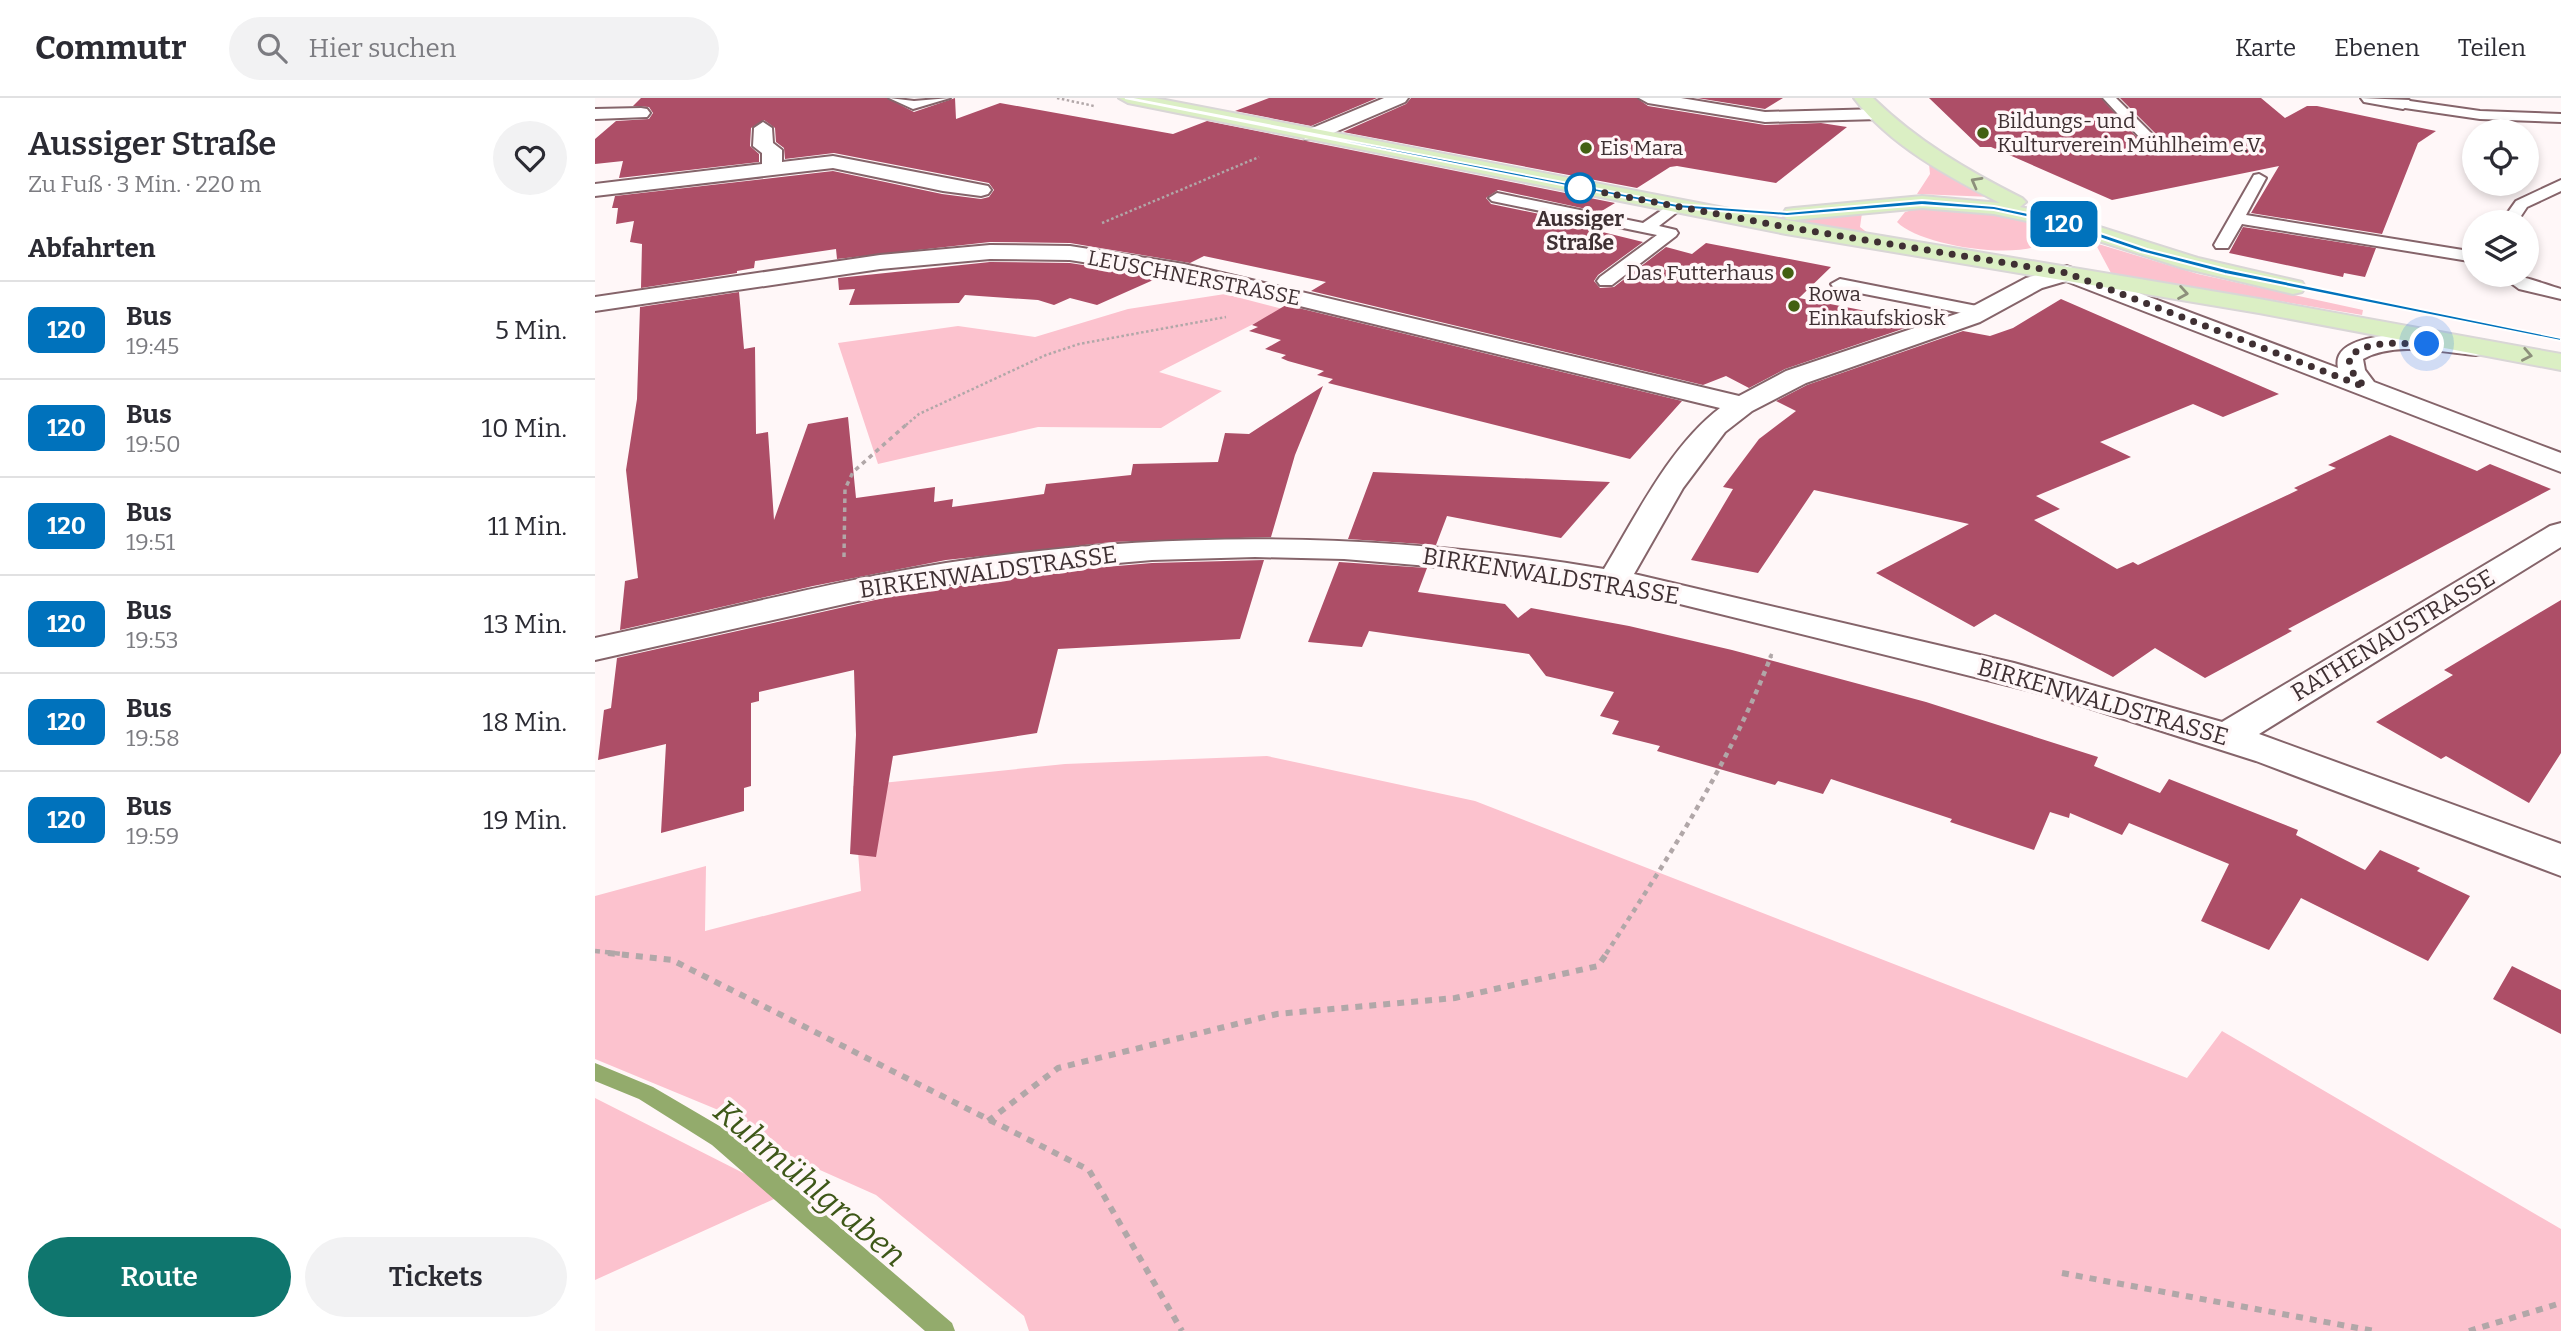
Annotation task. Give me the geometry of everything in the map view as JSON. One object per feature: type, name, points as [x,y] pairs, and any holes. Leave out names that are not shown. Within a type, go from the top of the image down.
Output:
[{"type":"main road","points":[[1128,98],[1677,206],[2561,362]]},
{"type":"main road","points":[[1863,98],[1900,134],[1990,190],[2073,230],[2078,245],[2077,254],[2067,273]]},
{"type":"main road","points":[[1900,134],[1913,174],[1879,217],[1883,230],[1914,248]]},
{"type":"main road","points":[[1677,206],[1787,214],[1891,204],[1972,205],[2060,222],[2191,263],[2310,290]]},
{"type":"main road","points":[[2453,319],[2561,338]]},
{"type":"street","points":[[1312,135],[1399,98]]},
{"type":"street","points":[[1647,98],[1765,117],[1881,114]]},
{"type":"street","points":[[2370,98],[2403,104]]},
{"type":"street","points":[[595,114],[641,113]]},
{"type":"street","points":[[762,128],[763,146],[772,150],[772,168]]},
{"type":"street","points":[[595,190],[772,168],[847,163],[943,185],[981,190]]},
{"type":"street","name":"LEUSCHNERSTRASSE","points":[[595,304],[880,262],[990,252],[1070,253],[1184,271],[1742,405]]},
{"type":"street","points":[[1614,580],[1677,476],[1716,426],[1742,405],[1796,377],[1982,312],[2033,283],[2067,273],[2561,463]]},
{"type":"street","points":[[2365,387],[2352,371],[2349,362],[2350,356],[2366,347],[2399,344],[2493,349]]},
{"type":"street","name":"RATHENAUSTRASSE","points":[[2225,737],[2561,533]]},
{"type":"street","name":"BIRKENWALDSTRASSE","points":[[595,649],[843,593],[1056,560],[1120,553],[1252,547],[1327,548],[1436,556],[1614,580],[2043,682],[2225,737],[2423,806],[2561,861]]},
{"type":"lane","points":[[894,98],[913,105],[944,98]]},
{"type":"lane","points":[[2109,98],[2148,138]]},
{"type":"lane","points":[[2403,104],[2480,115],[2561,118]]},
{"type":"lane","points":[[2222,245],[2259,178]]},
{"type":"lane","points":[[2517,210],[2521,204],[2561,185]]},
{"type":"lane","points":[[1497,198],[1670,233],[1606,281]]},
{"type":"lane","points":[[1646,228],[1677,206]]},
{"type":"lane","points":[[2236,218],[2462,255]]},
{"type":"lane","points":[[1840,284],[1982,312]]},
{"type":"lane","points":[[2532,287],[2561,295]]},
{"type":"path","points":[[1100,225],[1312,135]]},
{"type":"path","points":[[843,593],[845,489],[853,472],[866,458],[919,414],[1047,355],[1079,344],[1233,316]]},
{"type":"path","points":[[988,1121],[1058,1068],[1277,1014],[1455,998],[1598,966],[1701,804],[1759,690],[1784,619]]},
{"type":"path","points":[[595,951],[671,960],[1089,1170],[1182,1331]]},
{"type":"path","points":[[2062,1273],[2374,1331]]},
{"type":"path","points":[[2469,1331],[2561,1303]]},
{"type":"shaded area","points":[[1929,164],[1935,164],[1992,197],[1917,194],[1930,174]]},
{"type":"shaded area","points":[[1923,207],[2007,214],[2038,224],[2050,232],[2051,239],[2038,246],[2020,250],[1973,248],[1927,238],[1909,231],[1897,222],[1905,212]]},
{"type":"shaded area","points":[[1862,213],[1860,227],[1869,234],[1763,218]]},
{"type":"shaded area","points":[[2095,243],[2198,274],[2363,310],[2362,315],[2111,273]]},
{"type":"shaded area","points":[[1225,294],[1283,309],[1159,372],[1222,391],[1161,428],[1038,427],[878,464],[838,343],[958,326],[1035,337],[1128,309]]},
{"type":"shaded area","points":[[1267,756],[1475,801],[2187,1078],[2222,1031],[2561,1229],[2561,1331],[1029,1331],[1024,1316],[876,1195],[793,1158],[757,1126],[595,1059],[595,896],[706,866],[705,931],[861,891],[853,786],[1065,764]]},
{"type":"shaded area","points":[[595,1098],[785,1194],[595,1280]]},
{"type":"building","points":[[641,98],[887,98],[914,112],[955,98],[956,119],[1000,103],[1173,134],[1207,121],[1615,203],[1600,212],[1498,190],[1486,198],[1491,204],[1583,223],[1578,226],[1643,242],[1598,275],[1594,281],[1600,288],[1614,287],[1666,247],[1692,254],[1706,243],[1831,267],[1799,298],[1923,322],[1785,369],[1749,388],[1726,376],[1703,385],[1311,291],[1326,282],[1204,256],[1190,263],[1070,243],[990,242],[837,259],[836,249],[755,261],[754,268],[737,273],[641,288],[642,244],[630,242],[634,221],[616,224],[618,208],[612,208],[615,196],[833,171],[942,194],[981,199],[989,197],[994,190],[989,183],[834,153],[785,159],[784,148],[776,142],[775,128],[764,120],[751,128],[750,146],[759,154],[759,162],[619,178],[623,161],[595,164],[595,139],[616,121],[649,119],[653,113],[649,107],[633,106]]},
{"type":"building","points":[[1269,98],[1377,98],[1311,126],[1235,111]]},
{"type":"building","points":[[1411,98],[1637,98],[1648,106],[1765,125],[1821,123],[1847,127],[1776,183],[1677,166],[1670,167],[1637,188],[1343,132],[1406,104]]},
{"type":"building","points":[[1697,98],[1783,98],[1765,109]]},
{"type":"building","points":[[1929,98],[2101,98],[2143,144],[2155,143],[2155,133],[2120,98],[2261,98],[2285,118],[2307,106],[2317,106],[2436,131],[2418,143],[2382,234],[2251,213],[2279,166],[2112,200],[1991,147],[1980,147]]},
{"type":"building","points":[[2243,227],[2376,248],[2365,277],[2344,273],[2343,277],[2229,253]]},
{"type":"building","points":[[990,262],[1070,263],[1160,277],[1097,305],[1070,298],[1054,305],[1038,300],[965,295],[959,303],[849,305],[855,289],[839,290],[838,278]]},
{"type":"building","points":[[739,292],[744,349],[755,347],[756,434],[768,432],[774,520],[808,424],[848,417],[856,498],[935,487],[934,502],[953,499],[952,507],[1044,494],[1046,484],[1131,475],[1133,464],[1218,462],[1225,433],[1249,434],[1323,386],[1295,455],[1271,537],[1112,542],[946,560],[813,586],[620,630],[625,581],[638,578],[626,470],[637,399],[640,307]]},
{"type":"building","points":[[2061,299],[2279,394],[2223,417],[2193,404],[2100,442],[2131,457],[2036,496],[2060,509],[2034,520],[2117,569],[2133,562],[2138,565],[2298,490],[2294,488],[2336,468],[2328,465],[2390,435],[2477,471],[2490,464],[2551,489],[2288,629],[2292,631],[2205,678],[2155,648],[2113,677],[1995,614],[1974,627],[1876,573],[1969,524],[1814,490],[1758,573],[1691,560],[1733,489],[1723,487],[1759,439],[1796,411],[1776,401],[1807,385],[1963,331],[1990,336],[2013,328]]},
{"type":"building","points":[[1286,305],[1682,401],[1630,459],[1328,383],[1333,379],[1317,375],[1324,371],[1288,361],[1281,358],[1286,355],[1265,349],[1281,340],[1249,331],[1258,327],[1252,325]]},
{"type":"building","points":[[1373,472],[1610,482],[1561,538],[1447,516],[1436,545],[1348,539]]},
{"type":"building","points":[[1264,560],[1240,639],[1058,649],[1037,733],[893,756],[876,857],[850,854],[856,735],[854,670],[759,692],[759,701],[751,703],[751,786],[744,788],[744,811],[661,833],[666,744],[598,760],[604,710],[611,708],[617,658],[893,596],[1048,572],[1152,563]]},
{"type":"building","points":[[1339,562],[1427,568],[1418,592],[1505,604],[1518,618],[1531,608],[1629,626],[1732,650],[1926,702],[2098,757],[2094,766],[2160,793],[2169,779],[2298,830],[2296,835],[2365,870],[2380,850],[2420,868],[2417,871],[2470,896],[2428,961],[2301,898],[2269,950],[2201,921],[2229,864],[2129,823],[2122,835],[2070,813],[2069,818],[2050,812],[2034,850],[1950,822],[1952,819],[1831,779],[1823,794],[1778,781],[1775,785],[1657,751],[1660,746],[1612,734],[1619,721],[1600,716],[1614,692],[1546,676],[1529,654],[1369,631],[1362,647],[1308,642]]},
{"type":"building","points":[[2561,600],[2561,753],[2529,803],[2446,756],[2441,759],[2376,722],[2453,675],[2444,670]]},
{"type":"building","points":[[2512,966],[2561,990],[2561,1034],[2493,999]]},
{"type":"waterway","name":"Kuhmühlgraben","points":[[595,1072],[646,1093],[720,1138],[943,1331]]},
{"type":"bus line","name":"120","points":[[1128,98],[1677,206],[1787,214],[1922,202],[1994,208],[2060,222],[2106,239],[2225,272],[2561,338]]},
{"type":"place","name":"Bildungs- und Kulturverein Mühlheim e.V.","points":[[1983,133]]},
{"type":"place","name":"Eis Mara","points":[[1586,148]]},
{"type":"place","name":"Aussiger Straße","points":[[1580,188]]},
{"type":"place","name":"Das Futterhaus","points":[[1788,273]]},
{"type":"place","name":"Rowa Einkaufskiosk","points":[[1794,306]]},
{"type":"route","points":[[1580,188],[1786,227],[2067,273],[2365,387],[2352,371],[2349,362],[2355,351],[2379,345],[2427,344]]}]
